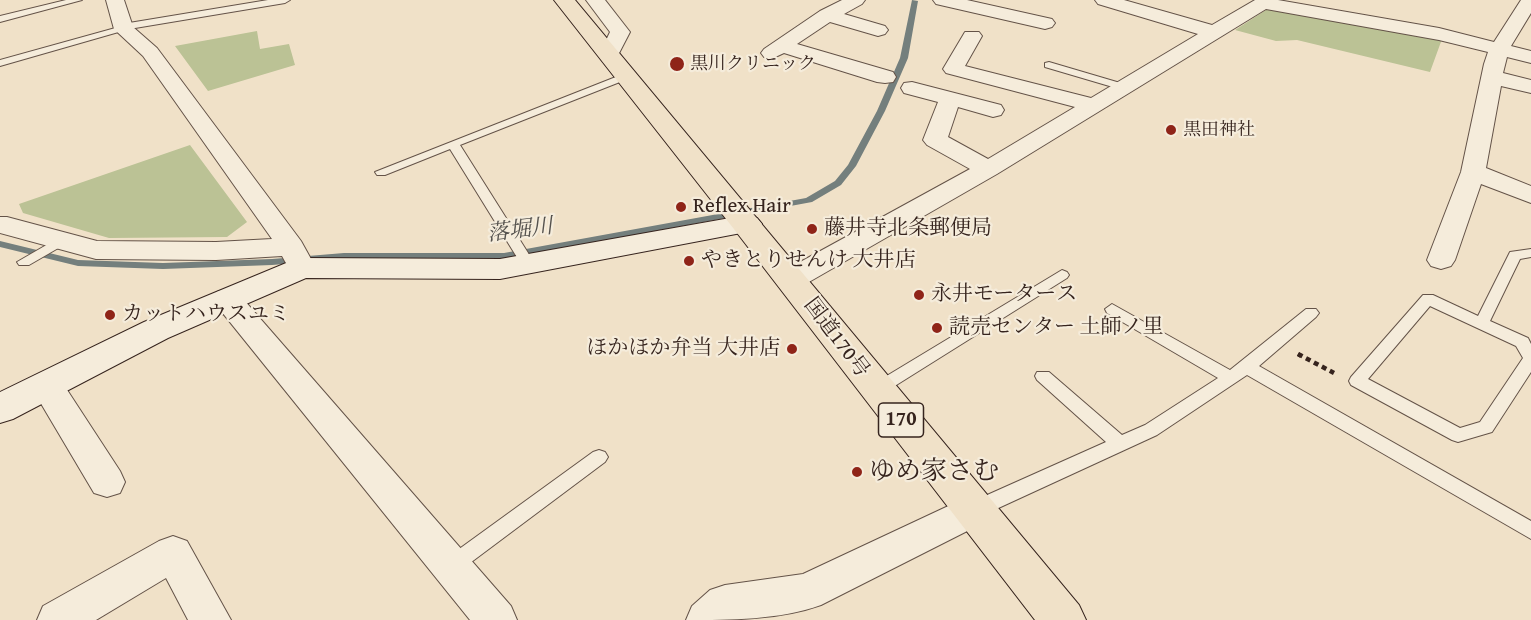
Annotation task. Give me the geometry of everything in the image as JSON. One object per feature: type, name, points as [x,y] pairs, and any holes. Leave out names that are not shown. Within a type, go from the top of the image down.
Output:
[{"type":"highway","name":"国道170号","points":[[564,0],[792,279],[876,390],[1063,620]]},
{"type":"street","points":[[115,0],[124,28],[150,52],[296,258]]},
{"type":"street","points":[[595,0],[620,32],[609,55]]},
{"type":"street","points":[[942,0],[1045,23]]},
{"type":"street","points":[[1104,0],[1214,32]]},
{"type":"street","points":[[1441,260],[1473,172],[1500,48],[1530,0]]},
{"type":"street","points":[[792,279],[988,169],[1266,2],[1439,34],[1531,57]]},
{"type":"street","points":[[878,30],[842,4],[777,50],[885,77]]},
{"type":"street","points":[[972,36],[953,69],[1076,99],[1091,106]]},
{"type":"street","points":[[1492,77],[1531,87]]},
{"type":"street","points":[[912,88],[993,110]]},
{"type":"street","points":[[950,99],[935,140],[988,169]]},
{"type":"street","points":[[1473,172],[1531,195]]},
{"type":"street","points":[[0,225],[7,225],[56,245],[96,250],[216,251],[296,258],[500,269],[526,260],[741,217]]},
{"type":"street","points":[[0,409],[156,330],[227,299],[296,258]]},
{"type":"street","points":[[227,299],[496,620]]},
{"type":"street","points":[[46,385],[107,482]]},
{"type":"street","points":[[707,620],[725,604],[807,592],[974,510]]},
{"type":"street","points":[[58,620],[173,553],[210,620]]},
{"type":"lane","points":[[0,19],[77,0]]},
{"type":"lane","points":[[0,63],[124,28],[285,0]]},
{"type":"lane","points":[[1049,65],[1123,87]]},
{"type":"lane","points":[[381,172],[626,76]]},
{"type":"lane","points":[[453,144],[526,260]]},
{"type":"lane","points":[[24,262],[56,245]]},
{"type":"lane","points":[[1482,323],[1515,255],[1531,253]]},
{"type":"lane","points":[[876,390],[1062,275]]},
{"type":"lane","points":[[1428,299],[1482,323],[1522,342],[1531,358],[1486,427],[1458,435],[1357,381],[1428,299]]},
{"type":"lane","points":[[1112,309],[1231,378]]},
{"type":"lane","points":[[974,510],[1151,430],[1247,367],[1311,313]]},
{"type":"lane","points":[[1247,367],[1531,531]]},
{"type":"lane","points":[[1043,376],[1120,444]]},
{"type":"lane","points":[[451,566],[599,457]]},
{"type":"path","points":[[1276,342],[1339,376],[1357,381]]},
{"type":"green space","points":[[1269,8],[1442,39],[1430,72],[1297,40],[1276,41],[1235,30]]},
{"type":"green space","points":[[257,31],[260,49],[289,44],[295,65],[208,91],[175,46]]},
{"type":"green space","points":[[190,145],[247,222],[227,237],[109,238],[23,213],[19,204]]},
{"type":"waterway","name":"落堀川","points":[[0,244],[78,263],[163,266],[272,262],[344,256],[504,256],[809,200],[838,183],[852,166],[881,111],[904,58],[915,1]]},
{"type":"place","name":"黒川クリニック","points":[[677,64]]},
{"type":"place","name":"黒田神社","points":[[1171,130]]},
{"type":"place","name":"Reflex Hair","points":[[681,207]]},
{"type":"place","name":"藤井寺北条郵便局","points":[[812,229]]},
{"type":"place","name":"やきとりせんけ 大井店","points":[[689,261]]},
{"type":"place","name":"永井モータース","points":[[919,295]]},
{"type":"place","name":"カットハウスユミ","points":[[110,315]]},
{"type":"place","name":"読売センター 土師ノ里","points":[[937,328]]},
{"type":"place","name":"ほかほか弁当 大井店","points":[[792,349]]},
{"type":"place","name":"ゆめ家さむ","points":[[857,472]]}]
